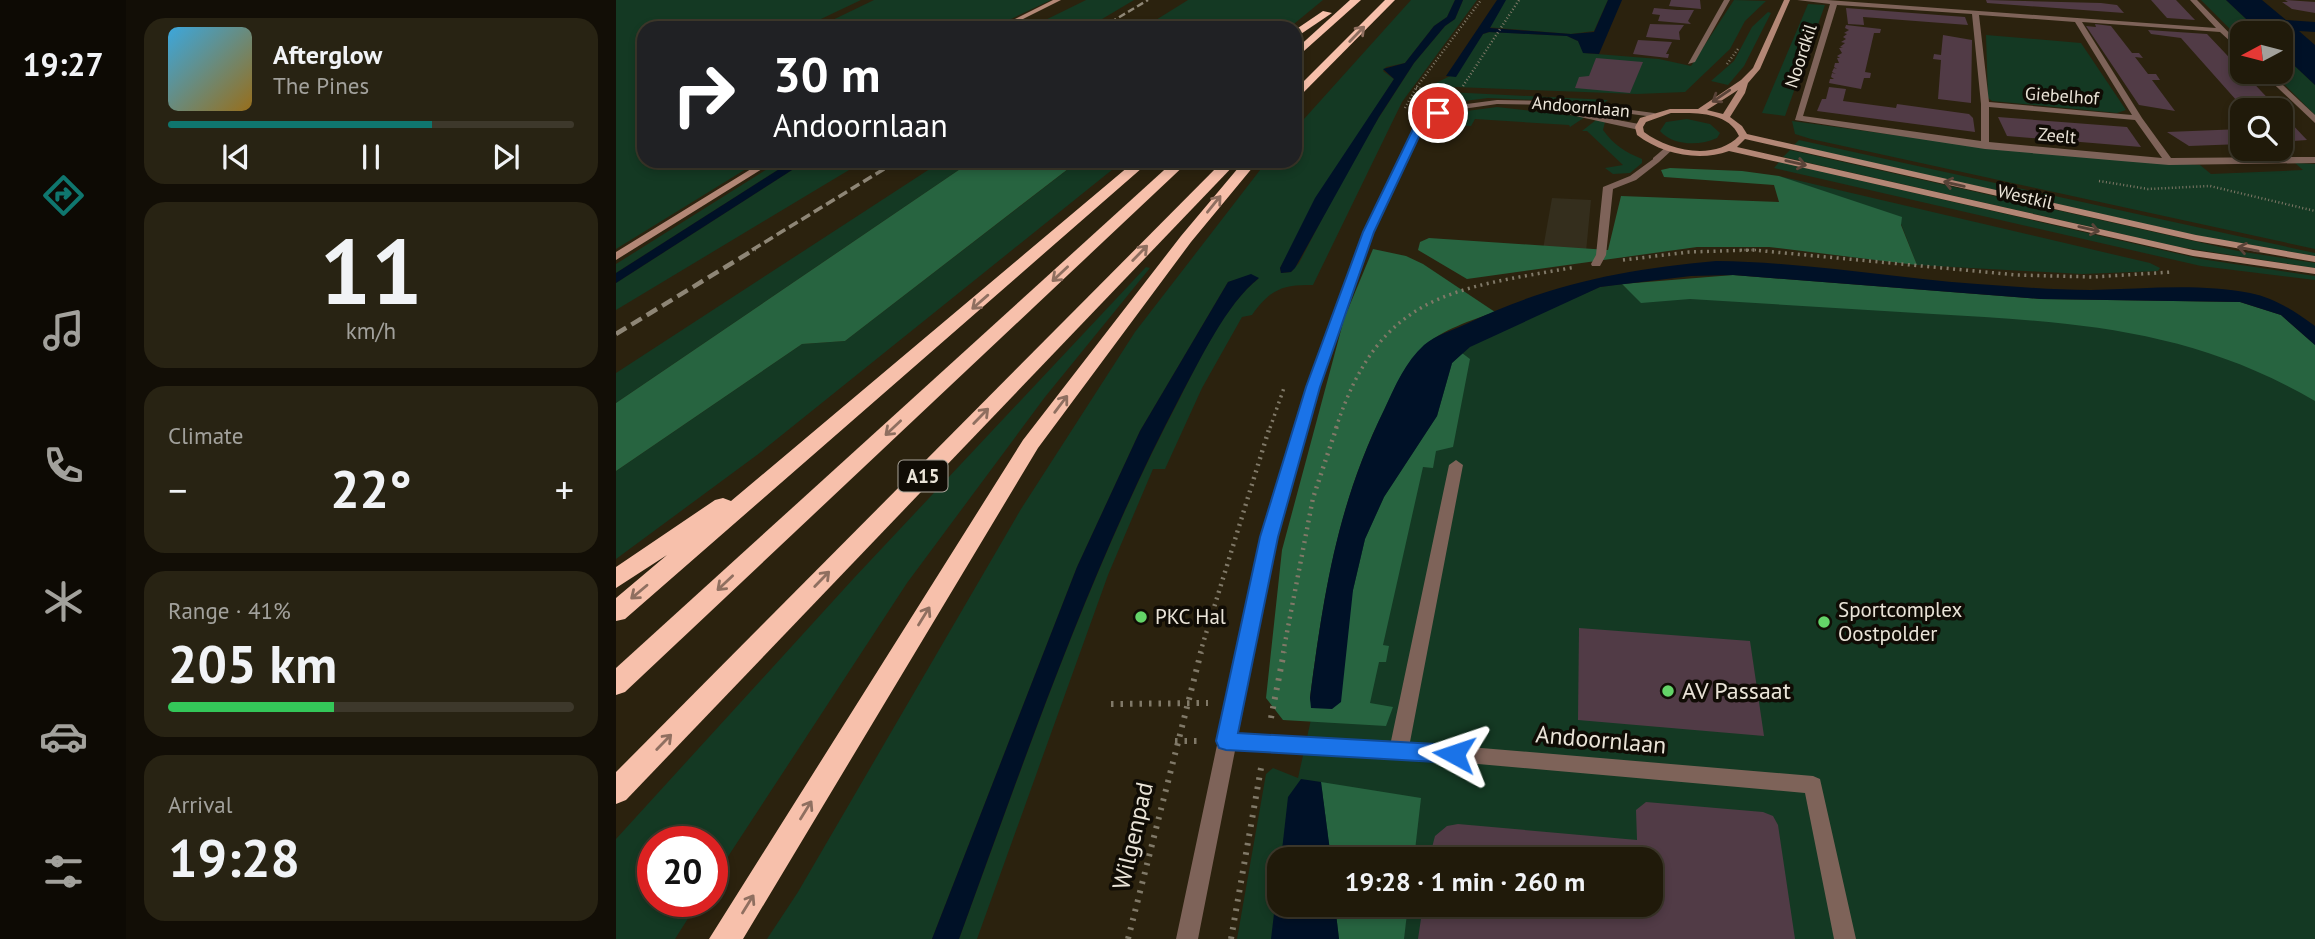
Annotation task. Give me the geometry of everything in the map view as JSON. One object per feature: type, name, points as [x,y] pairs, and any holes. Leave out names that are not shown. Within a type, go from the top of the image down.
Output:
[{"type":"highway","points":[[1302,30],[1346,0]]},
{"type":"highway","points":[[1302,50],[1356,0]]},
{"type":"highway","points":[[1302,90],[1390,0]]},
{"type":"highway","points":[[1302,104],[1313,92],[1324,68]]},
{"type":"highway","points":[[616,612],[1135,168]]},
{"type":"highway","name":"A15","points":[[616,684],[1174,168]]},
{"type":"highway","name":"A15","points":[[616,791],[1223,168]]},
{"type":"highway","points":[[725,939],[1030,445],[1186,239],[1245,168]]},
{"type":"highway","points":[[616,579],[822,437]]},
{"type":"street","points":[[1014,21],[1058,0]]},
{"type":"street","points":[[1691,62],[1727,0]]},
{"type":"street","name":"Noordkil","points":[[1699,112],[1744,82],[1756,69],[1787,0]]},
{"type":"street","points":[[1800,0],[2221,30]]},
{"type":"street","points":[[2193,0],[2230,39]]},
{"type":"street","name":"Noordkil","points":[[1798,118],[1834,3]]},
{"type":"street","points":[[1975,13],[1985,104],[1985,146]]},
{"type":"street","name":"Giebelhof","points":[[2077,19],[2138,118],[2169,162]]},
{"type":"street","name":"Noordkil","points":[[1725,118],[1741,93],[1744,82]]},
{"type":"street","points":[[2277,84],[2315,120]]},
{"type":"street","name":"Andoornlaan","points":[[1187,939],[1269,537],[1313,387],[1368,232],[1419,125],[1447,108],[1508,102],[1606,106],[1654,115]]},
{"type":"street","name":"Andoornlaan","points":[[1508,102],[1639,127]]},
{"type":"street","name":"Giebelhof","points":[[1985,104],[2138,118]]},
{"type":"street","points":[[1596,264],[1601,255],[1608,187],[1633,178],[1669,149],[1646,139],[1639,127],[1643,120],[1654,115],[1699,112],[1725,118],[1739,127],[1743,136],[1729,148]]},
{"type":"street","name":"Zeelt","points":[[1798,118],[1985,146],[2169,162],[2255,158],[2315,160]]},
{"type":"street","name":"Westkil","points":[[1743,136],[2196,238],[2315,259]]},
{"type":"street","name":"Westkil","points":[[1669,149],[1707,152],[1729,148],[2193,253],[2315,271]]},
{"type":"street","points":[[616,257],[759,168]]},
{"type":"street","points":[[1399,749],[1456,465]]},
{"type":"street","name":"Andoornlaan","points":[[1226,741],[1399,749],[1813,785],[1845,939]]},
{"type":"path","points":[[1461,90],[1519,0]]},
{"type":"path","points":[[1721,69],[1740,45]]},
{"type":"path","points":[[1231,939],[1313,498],[1342,410],[1364,360],[1418,307],[1472,285],[1596,264],[1689,252],[1754,250],[2017,275],[2093,277],[2175,272]]},
{"type":"path","points":[[1111,705],[1273,704]]},
{"type":"path","name":"Wilgenpad","points":[[1128,939],[1175,741]]},
{"type":"shaded area","points":[[1552,198],[1591,200],[1586,252],[1543,249]]},
{"type":"green space","points":[[616,0],[861,0],[817,21],[637,21],[637,168],[748,168],[616,249]]},
{"type":"green space","points":[[874,0],[1051,0],[1007,21],[830,21]]},
{"type":"green space","points":[[1086,0],[1134,0],[1099,21],[1043,21]]},
{"type":"green space","points":[[1188,0],[1323,0],[1298,21],[1154,21]]},
{"type":"green space","points":[[1411,0],[1455,0],[1447,17],[1434,26],[1405,63],[1386,67],[1383,71],[1394,79],[1338,166],[1280,268],[1281,273],[1291,272],[1299,263],[1358,150],[1414,63],[1445,26],[1455,19],[1463,0],[1477,0],[1402,102],[1313,285],[1278,290],[1252,315],[1242,317],[1202,388],[1165,469],[1153,469],[1108,575],[977,939],[959,939],[1034,733],[1088,597],[1147,463],[1204,351],[1235,303],[1258,279],[1251,275],[1228,282],[1140,431],[1077,567],[932,939],[767,939],[798,892],[1021,509],[1135,332],[1262,168],[1302,168],[1302,121]]},
{"type":"green space","points":[[1505,0],[1608,0],[1594,31],[1571,34],[1486,27]]},
{"type":"green space","points":[[1734,0],[1766,1],[1745,21],[1730,49],[1685,92],[1637,94],[1430,86],[1452,75],[1483,34],[1490,32],[1567,36],[1578,41],[1584,53],[1659,59],[1691,66]]},
{"type":"green space","points":[[2201,0],[2226,0],[2248,21],[2230,21],[2230,29]]},
{"type":"green space","points":[[1808,4],[1825,5],[1785,116],[1762,113]]},
{"type":"green space","points":[[1768,12],[1771,13],[1744,66],[1728,85],[1711,81],[1734,61],[1752,27]]},
{"type":"green space","points":[[1986,35],[2081,43],[2126,110],[2117,113],[1992,101],[1988,98]]},
{"type":"green space","points":[[2293,64],[2315,85],[2315,115],[2284,84],[2293,84]]},
{"type":"green space","points":[[1428,91],[1608,100],[1604,103],[1488,98],[1448,103],[1421,96]]},
{"type":"green space","points":[[1497,107],[1585,117],[1570,127],[1475,119],[1471,126],[1436,124],[1459,112]]},
{"type":"green space","points":[[1687,119],[1710,124],[1720,133],[1710,141],[1687,143],[1672,140],[1660,131],[1666,122]]},
{"type":"green space","points":[[1596,120],[1605,122],[1603,130],[1620,148],[1642,159],[1642,163],[1630,173],[1613,174],[1605,168],[1623,165],[1587,131],[1582,131]]},
{"type":"green space","points":[[1792,121],[1997,149],[2200,165],[2211,174],[2303,170],[2295,163],[2315,164],[2315,249],[1811,139],[1795,134]]},
{"type":"green space","points":[[1799,140],[2315,253],[2315,256],[2199,236],[1794,145]]},
{"type":"green space","points":[[1790,150],[2238,251],[2315,263],[2315,268],[2179,247],[1783,157]]},
{"type":"green space","points":[[1779,162],[2201,259],[2315,276],[2315,280],[2201,266],[1774,168]]},
{"type":"green space","points":[[769,168],[781,168],[616,273],[616,264]]},
{"type":"green space","points":[[795,168],[852,168],[616,310],[616,283]]},
{"type":"green space","points":[[931,168],[962,168],[616,403],[616,373]]},
{"type":"green space","points":[[962,168],[1068,169],[845,341],[802,344],[616,471],[616,403]]},
{"type":"green space","points":[[1047,168],[1114,168],[757,455],[616,559],[616,471],[802,344],[845,341],[1067,170]]},
{"type":"green space","points":[[1670,168],[1742,171],[1779,176],[1902,217],[1901,225],[1917,265],[1769,247],[1697,247],[1467,279],[1418,250],[1420,242],[1429,238],[1608,250],[1621,196],[1779,202],[1774,185],[1664,177],[1661,170]]},
{"type":"green space","points":[[1779,176],[2150,263],[2160,268],[2158,271],[2082,274],[1917,265],[1901,224]]},
{"type":"green space","points":[[1373,249],[1406,256],[1423,264],[1495,312],[1439,335],[1423,347],[1405,368],[1368,446],[1335,550],[1310,697],[1312,708],[1353,590],[1365,539],[1384,497],[1437,416],[1452,363],[1462,353],[1470,359],[1453,447],[1436,451],[1433,468],[1423,467],[1383,645],[1389,646],[1386,662],[1379,662],[1370,703],[1393,707],[1386,726],[1283,720],[1266,698],[1282,550],[1344,319]]},
{"type":"green space","points":[[1146,267],[1150,268],[1045,397],[907,583],[728,857],[728,826],[637,826],[637,917],[689,917],[675,939],[616,939],[616,839],[854,578]]},
{"type":"green space","points":[[1733,275],[2041,299],[2240,302],[2281,315],[2315,345],[2315,401],[2222,358],[2130,333],[1984,317],[1690,299],[1641,303],[1622,284]]},
{"type":"green space","name":"Sportcomplex Oostpolder","points":[[1622,284],[1627,289],[1642,285],[2315,342],[2315,939],[1237,939],[1266,774],[1273,768],[1298,778],[1392,354],[1537,314],[1600,287]]},
{"type":"green space","points":[[1321,782],[1421,798],[1415,847],[1329,847]]},
{"type":"green space","points":[[1336,917],[1407,917],[1404,939],[1339,939]]},
{"type":"water","points":[[1455,0],[1463,0],[1455,19],[1445,26],[1414,63],[1379,117],[1295,268],[1291,272],[1281,273],[1280,268],[1315,198],[1394,79],[1383,69],[1405,63],[1434,26],[1447,17]]},
{"type":"water","points":[[1497,0],[1506,0],[1490,28],[1571,34],[1594,32],[1608,0],[1622,0],[1599,54],[1583,53],[1578,41],[1567,36],[1489,32],[1483,34],[1456,77],[1446,76]]},
{"type":"water","points":[[2226,0],[2262,0],[2286,20],[2315,22],[2315,32],[2299,31],[2315,45],[2315,85],[2293,64],[2293,21],[2248,21]]},
{"type":"water","points":[[781,168],[795,168],[616,283],[616,273]]},
{"type":"water","points":[[1716,261],[1789,265],[1970,284],[2049,289],[2191,287],[2230,290],[2268,298],[2300,315],[2315,326],[2315,345],[2281,315],[2240,302],[2041,299],[1733,275],[1691,276],[1600,287],[1470,347],[1452,363],[1437,416],[1384,497],[1365,539],[1353,590],[1341,702],[1332,709],[1311,708],[1310,698],[1327,585],[1344,514],[1369,444],[1397,383],[1418,351],[1429,341],[1445,333],[1527,298],[1588,280]]},
{"type":"water","points":[[1251,274],[1259,278],[1236,302],[1205,350],[1116,529],[1060,664],[959,939],[932,939],[1077,567],[1140,431],[1228,282]]},
{"type":"water","points":[[1301,779],[1321,782],[1329,847],[1282,847],[1288,797]]},
{"type":"water","points":[[1274,917],[1336,917],[1339,939],[1271,939]]},
{"type":"building","points":[[1671,0],[1700,0],[1701,9],[1669,6]]},
{"type":"building","points":[[1986,0],[2101,3],[2117,5],[2124,13],[1987,3]]},
{"type":"building","points":[[2151,0],[2176,0],[2195,20],[2167,18]]},
{"type":"building","points":[[2285,0],[2315,2],[2315,13],[2292,9],[2282,2],[2288,2]]},
{"type":"building","points":[[1654,8],[1694,10],[1688,21],[1691,24],[1658,21],[1660,15],[1652,14]]},
{"type":"building","points":[[1846,8],[1965,17],[1968,25],[1863,17],[1864,25],[1848,24]]},
{"type":"building","points":[[1650,24],[1684,25],[1679,32],[1680,40],[1646,37]]},
{"type":"building","points":[[2095,24],[2111,26],[2132,53],[2139,53],[2143,58],[2135,57],[2148,74],[2156,74],[2160,80],[2152,80],[2175,111],[2139,105],[2086,26],[2096,27]]},
{"type":"building","points":[[1846,25],[1881,29],[1880,33],[1874,33],[1865,72],[1871,73],[1870,78],[1864,78],[1861,89],[1829,83],[1830,79],[1834,79],[1831,77],[1832,73],[1836,74],[1832,72],[1834,68],[1837,69],[1834,67],[1835,63],[1839,63],[1837,58],[1840,58],[1837,56],[1842,53],[1839,48],[1843,48],[1840,47],[1845,43],[1841,42],[1846,39],[1843,37],[1847,34],[1844,33],[1849,30],[1845,28]]},
{"type":"building","points":[[2148,30],[2207,34],[2230,58],[2230,84],[2254,84],[2268,98],[2234,98],[2181,38],[2151,34]]},
{"type":"building","points":[[1943,35],[1972,40],[1971,103],[1938,99],[1941,60],[1933,59],[1934,54],[1941,55]]},
{"type":"building","points":[[1638,40],[1672,42],[1666,54],[1669,54],[1668,58],[1633,54]]},
{"type":"building","points":[[1596,58],[1643,62],[1630,93],[1575,88],[1579,77],[1589,76]]},
{"type":"building","points":[[1829,87],[1846,89],[1843,101],[1896,108],[1897,104],[1969,114],[1973,118],[1975,132],[1817,111],[1822,99],[1826,99]]},
{"type":"building","points":[[1998,117],[2127,127],[2141,147],[2007,136]]},
{"type":"building","points":[[2293,125],[2307,140],[2293,141]]},
{"type":"building","points":[[2230,129],[2230,144],[2189,146],[2167,132]]},
{"type":"building","points":[[1579,628],[1750,641],[1764,736],[1578,720]]},
{"type":"building","points":[[1646,802],[1763,812],[1773,816],[1778,825],[1795,939],[1418,939],[1421,917],[1663,917],[1663,847],[1432,847],[1435,836],[1447,826],[1458,824],[1637,840],[1636,810]]},
{"type":"railway","points":[[1113,21],[1148,0]]},
{"type":"railway","points":[[752,250],[886,168]]},
{"type":"railway","points":[[616,334],[755,249]]},
{"type":"place","name":"PKC Hal","points":[[1141,617]]},
{"type":"place","name":"Sportcomplex Oostpolder","points":[[1824,622]]},
{"type":"place","name":"AV Passaat","points":[[1668,691]]},
{"type":"route","points":[[1438,113],[1419,125],[1368,232],[1349,294],[1313,387],[1269,537],[1226,741],[1454,754]]}]
